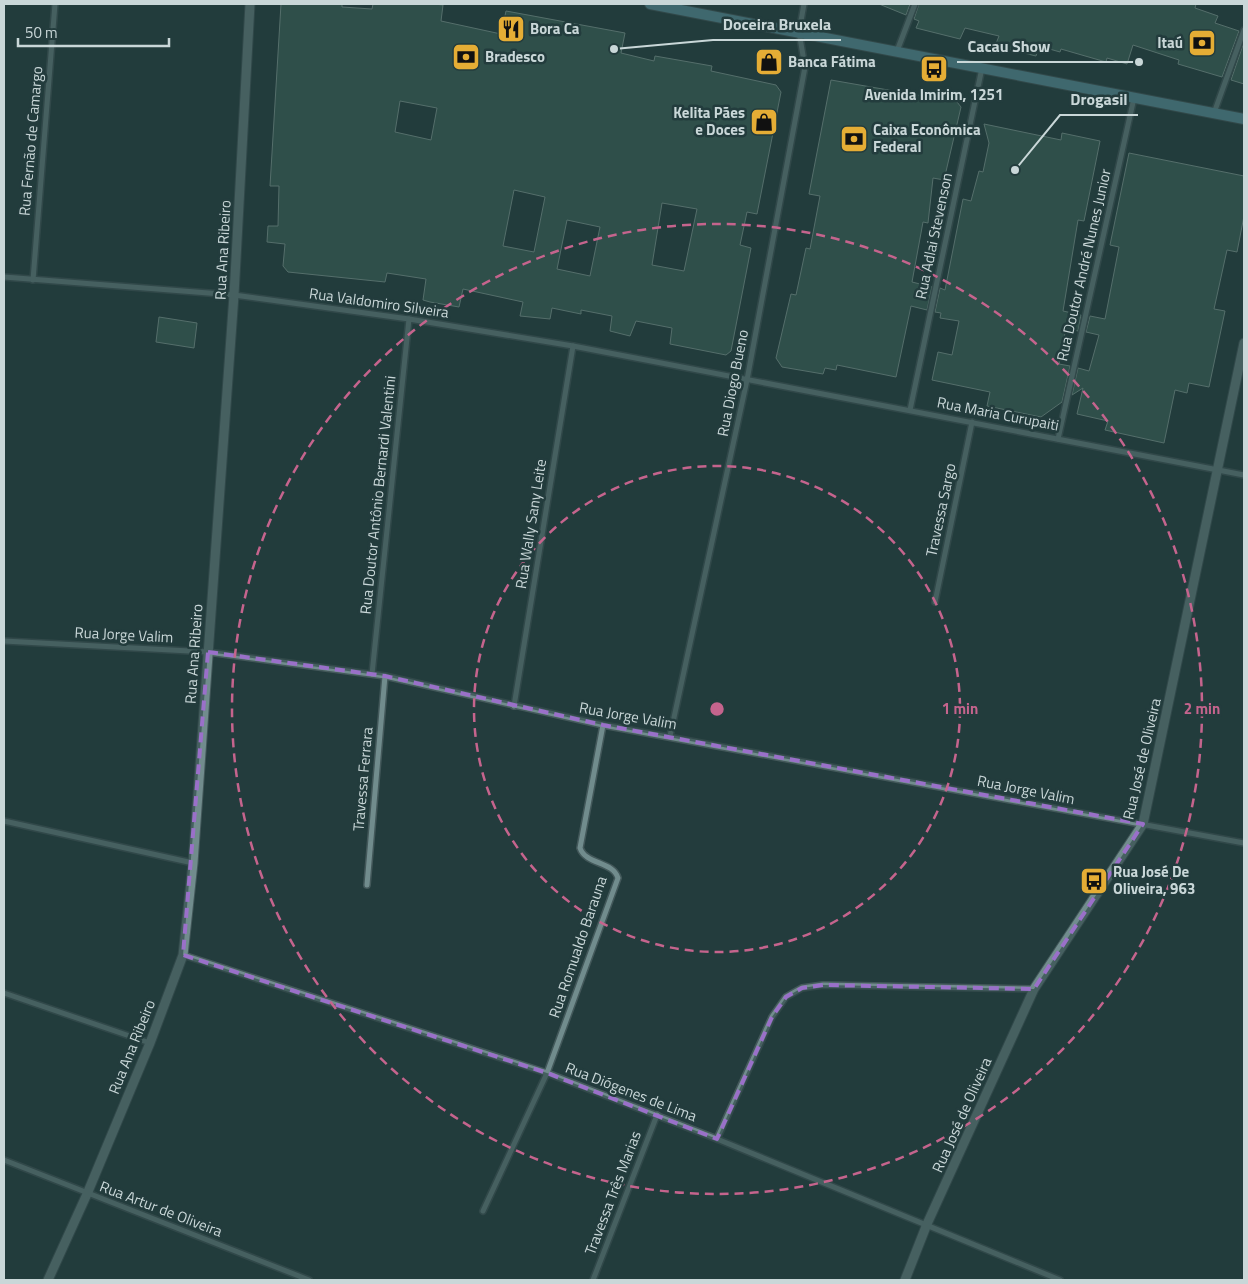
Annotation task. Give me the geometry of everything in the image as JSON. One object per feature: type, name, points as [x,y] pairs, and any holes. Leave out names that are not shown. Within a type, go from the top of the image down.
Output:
[{"type":"main road","points":[[650,4],[1244,119]]},
{"type":"street","name":"Rua Fernão de Camargo","points":[[33,280],[55,4]]},
{"type":"street","name":"Rua Ana Ribeiro","points":[[48,1280],[87,1194],[150,1043],[183,955],[193,863],[234,295],[250,4]]},
{"type":"street","name":"Rua Diogo Bueno","points":[[670,736],[747,380],[805,67],[799,32],[804,4]]},
{"type":"street","points":[[897,51],[915,4]]},
{"type":"street","points":[[1214,112],[1244,30]]},
{"type":"street","name":"Rua Adlai Stevenson","points":[[910,410],[982,68]]},
{"type":"street","name":"Rua Doutor André Nunes Junior","points":[[1058,439],[1134,97]]},
{"type":"street","name":"Rua Valdomiro Silveira","points":[[4,277],[234,295],[409,319],[573,346],[747,380]]},
{"type":"street","name":"Rua Doutor Antônio Bernardi Valentini","points":[[372,674],[409,319]]},
{"type":"street","name":"Rua José de Oliveira","points":[[905,1280],[927,1224],[1034,989],[1143,824],[1219,470],[1244,343]]},
{"type":"street","name":"Rua Wally Sany Leite","points":[[514,706],[573,346]]},
{"type":"street","name":"Rua Maria Curupaiti","points":[[747,380],[1244,475]]},
{"type":"street","name":"Travessa Sargo","points":[[935,602],[972,422]]},
{"type":"street","name":"Rua Jorge Valim","points":[[4,641],[208,652],[385,676],[603,726],[670,736],[1244,843]]},
{"type":"street","name":"Travessa Ferrara","points":[[367,885],[385,676]]},
{"type":"street","name":"Rua Romualdo Barauna","points":[[547,1073],[618,878],[613,870],[586,857],[580,848],[603,726]]},
{"type":"street","points":[[4,821],[193,863]]},
{"type":"street","name":"Rua Diógenes de Lima","points":[[183,955],[547,1073],[717,1139],[1060,1280]]},
{"type":"street","points":[[717,1139],[772,1017],[786,997],[802,988],[823,985],[1034,989]]},
{"type":"street","points":[[4,993],[150,1043]]},
{"type":"street","points":[[483,1210],[547,1073]]},
{"type":"street","name":"Travessa Três Marias","points":[[592,1280],[657,1115]]},
{"type":"street","name":"Rua Artur de Oliveira","points":[[4,1160],[309,1280]]},
{"type":"highlighted area","points":[[208,652],[385,676],[603,725],[1143,824],[1034,989],[823,985],[802,988],[786,997],[772,1017],[717,1139],[547,1073],[183,955]]},
{"type":"building","points":[[281,4],[342,4],[342,7],[372,9],[373,4],[443,5],[441,21],[501,34],[506,11],[625,33],[621,53],[654,61],[655,56],[712,66],[711,71],[776,85],[781,92],[757,214],[747,212],[740,245],[751,248],[731,351],[726,355],[670,344],[672,328],[636,321],[630,336],[610,331],[612,316],[581,310],[581,314],[552,308],[550,319],[520,316],[523,302],[463,289],[459,307],[430,302],[423,300],[426,279],[387,273],[385,282],[288,272],[283,266],[285,244],[267,242],[268,226],[278,226],[279,186],[270,186]],"holes":[[[400,101],[437,108],[431,140],[395,132]],[[514,190],[545,197],[534,252],[503,246]],[[662,203],[697,209],[684,271],[652,265]],[[567,220],[600,227],[590,276],[557,269]]]},
{"type":"building","points":[[879,4],[910,4],[906,15]]},
{"type":"building","points":[[919,4],[1196,4],[1195,8],[1218,16],[1215,23],[1239,31],[1222,77],[1178,64],[1179,60],[1133,45],[1127,64],[1107,58],[1106,62],[1061,49],[1060,52],[1039,46],[1036,56],[995,46],[999,36],[965,28],[960,39],[916,28],[919,21],[914,19]]},
{"type":"building","points":[[1244,42],[1244,84],[1231,80]]},
{"type":"building","points":[[831,80],[957,102],[961,107],[944,180],[933,178],[928,223],[923,222],[912,282],[932,287],[927,310],[911,306],[896,377],[837,365],[836,370],[825,368],[823,374],[782,367],[776,358],[791,294],[796,295],[806,248],[810,249],[820,196],[809,194]]},
{"type":"building","points":[[984,124],[1061,140],[1062,133],[1100,141],[1084,221],[1078,220],[1063,311],[1081,315],[1078,331],[1066,328],[1059,364],[1070,366],[1062,402],[1041,417],[987,406],[990,392],[932,380],[938,352],[952,355],[959,321],[940,318],[941,313],[935,312],[940,288],[945,290],[963,199],[971,201],[979,171],[983,172],[989,143]]},
{"type":"building","points":[[1129,153],[1244,176],[1244,216],[1237,252],[1227,250],[1214,309],[1225,311],[1209,387],[1189,383],[1187,393],[1175,390],[1164,443],[1105,430],[1108,421],[1077,414],[1083,388],[1072,395],[1078,368],[1089,371],[1099,335],[1086,332],[1090,316],[1105,319],[1119,247],[1110,245]]},
{"type":"building","points":[[159,317],[197,323],[194,348],[156,342]]},
{"type":"place","name":"Bora Ca","points":[[511,29]]},
{"type":"place","name":"Itaú","points":[[1202,43]]},
{"type":"place","name":"Doceira Bruxela","points":[[614,49]]},
{"type":"place","name":"Bradesco","points":[[466,57]]},
{"type":"place","name":"Banca Fátima","points":[[769,62]]},
{"type":"place","name":"Cacau Show","points":[[1139,62]]},
{"type":"place","name":"Avenida Imirim, 1251","points":[[934,69]]},
{"type":"place","name":"Kelita Pães e Doces","points":[[764,122]]},
{"type":"place","name":"Caixa Econômica Federal","points":[[854,139]]},
{"type":"place","name":"Drogasil","points":[[1015,170]]},
{"type":"place","name":"Rua José De Oliveira, 963","points":[[1094,881]]}]
